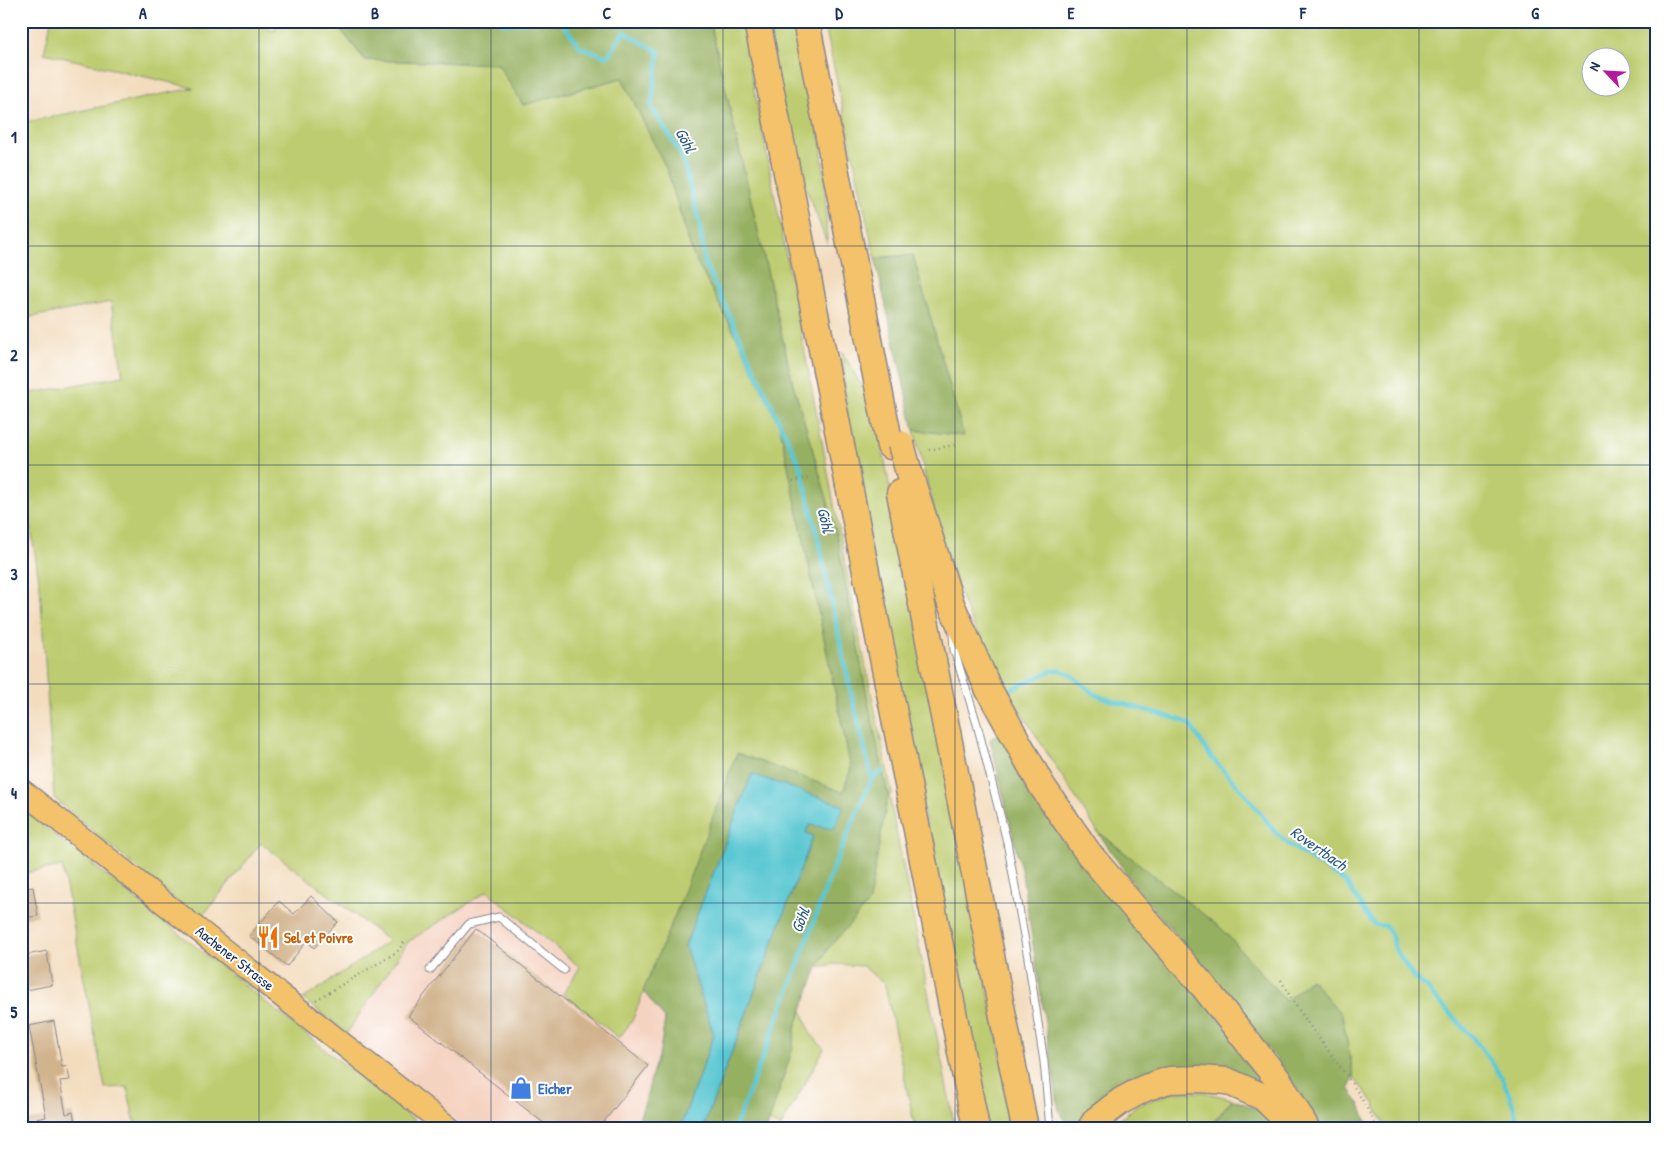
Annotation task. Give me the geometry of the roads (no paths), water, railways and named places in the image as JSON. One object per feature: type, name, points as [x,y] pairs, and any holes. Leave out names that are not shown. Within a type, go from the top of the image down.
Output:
[{"type":"highway","points":[[757,21],[976,1128]]},
{"type":"highway","points":[[806,21],[885,419],[895,445],[903,475],[944,715],[1025,1128]]},
{"type":"highway","points":[[903,475],[951,604],[988,718],[1042,786],[1089,854],[1204,987],[1279,1081],[1306,1128]]},
{"type":"highway","points":[[1091,1128],[1096,1120],[1145,1088],[1169,1080],[1200,1079],[1227,1081],[1263,1097],[1295,1128]]},
{"type":"main road","name":"Aachener Strasse","points":[[21,790],[449,1128]]},
{"type":"lane","points":[[988,718],[1044,1062],[1050,1128]]},
{"type":"lane","points":[[430,970],[469,924],[499,917],[564,970]]},
{"type":"water","points":[[752,774],[844,806],[834,829],[809,825],[806,833],[813,836],[703,1128],[680,1128],[714,1035],[685,946]]},
{"type":"waterway","name":"Göhl","points":[[501,21],[505,24],[531,21]]},
{"type":"waterway","name":"Göhl","points":[[561,21],[580,47],[607,57],[624,32],[659,52],[651,106],[682,156],[699,221],[705,264],[801,468],[872,778],[833,868],[793,979],[735,1128]]},
{"type":"waterway","name":"Rovertbach","points":[[1009,690],[1051,671],[1060,670],[1070,674],[1093,693],[1103,698],[1184,721],[1191,726],[1211,757],[1246,795],[1276,833],[1291,846],[1346,882],[1371,921],[1376,925],[1386,926],[1392,936],[1395,949],[1415,979],[1429,989],[1433,996],[1469,1033],[1490,1059],[1507,1089],[1518,1128]]},
{"type":"waterway","name":"Rovertbach","points":[[872,778],[883,771]]},
{"type":"place","name":"Sel et Poivre","points":[[268,937]]},
{"type":"place","name":"Eicher","points":[[521,1088]]}]
